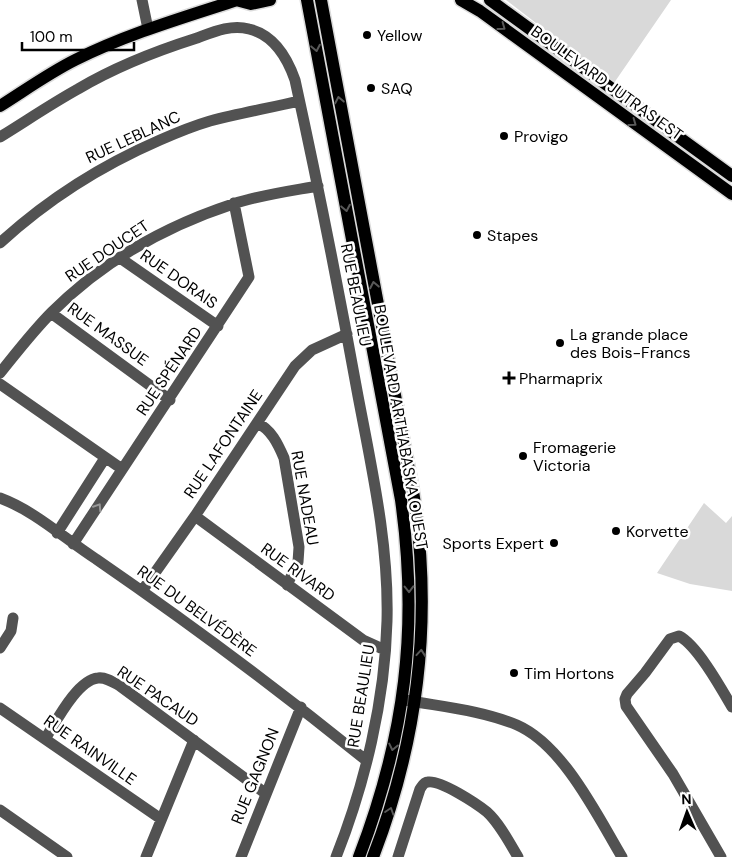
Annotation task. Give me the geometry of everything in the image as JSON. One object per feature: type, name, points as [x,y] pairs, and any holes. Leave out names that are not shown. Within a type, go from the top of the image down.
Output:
[{"type":"main road","points":[[0,106],[73,61],[148,29],[236,0],[251,4],[270,0]]},
{"type":"main road","name":"BOULEVARD ARTHABASKA OUEST","points":[[307,0],[403,516],[408,566],[410,734],[397,791],[374,857]]},
{"type":"main road","name":"BOULEVARD ARTHABASKA OUEST","points":[[321,0],[416,513],[421,554],[422,639],[409,701],[384,784],[359,857]]},
{"type":"main road","name":"BOULEVARD JUTRAS EST","points":[[462,0],[480,11],[732,194]]},
{"type":"main road","name":"BOULEVARD JUTRAS EST","points":[[490,0],[732,176]]},
{"type":"street","points":[[142,0],[148,29]]},
{"type":"street","name":"RUE BEAULIEU","points":[[0,137],[78,88],[109,72],[187,41],[229,28],[240,27],[250,29],[270,40],[280,50],[289,64],[300,101],[347,334],[374,479],[384,553],[387,621],[377,709],[367,761],[357,798],[336,857]]},
{"type":"street","name":"RUE LEBLANC","points":[[0,242],[27,218],[57,196],[121,157],[208,122],[248,111],[300,101]]},
{"type":"street","name":"RUE DOUCET","points":[[0,373],[52,313],[71,295],[120,258],[150,239],[182,224],[234,204],[318,186]]},
{"type":"street","name":"RUE SPÉNARD","points":[[73,544],[170,400],[249,277],[234,204]]},
{"type":"street","name":"RUE DORAIS","points":[[120,258],[218,326]]},
{"type":"street","name":"RUE MASSUE","points":[[52,313],[170,400]]},
{"type":"street","name":"RUE LAFONTAINE","points":[[142,591],[302,357],[323,344],[347,334]]},
{"type":"street","points":[[0,384],[122,469]]},
{"type":"street","name":"RUE NADEAU","points":[[257,423],[270,433],[278,444],[284,458],[299,547],[298,562],[287,585]]},
{"type":"street","points":[[57,533],[106,458]]},
{"type":"street","name":"RUE DU BELVÉDÈRE","points":[[0,498],[32,515],[142,591],[301,707],[367,761]]},
{"type":"street","name":"RUE RIVARD","points":[[195,516],[363,640],[385,650]]},
{"type":"street","points":[[0,648],[11,631],[13,618]]},
{"type":"street","points":[[721,857],[669,768],[626,706],[625,700],[627,694],[670,639],[679,636],[686,640],[713,676],[732,707]]},
{"type":"street","name":"RUE PACAUD","points":[[45,739],[79,688],[88,681],[98,678],[106,679],[120,686],[265,793]]},
{"type":"street","points":[[409,701],[492,716],[517,725],[534,736],[549,749],[572,776],[622,857]]},
{"type":"street","name":"RUE GAGNON","points":[[241,857],[301,707]]},
{"type":"street","name":"RUE RAINVILLE","points":[[0,708],[161,819]]},
{"type":"street","points":[[146,857],[194,740]]},
{"type":"street","points":[[398,857],[420,789],[423,784],[428,782],[443,785],[486,812],[500,828],[518,857]]},
{"type":"street","points":[[0,810],[67,857]]},
{"type":"shaded area","points":[[506,0],[671,0],[614,83]]},
{"type":"shaded area","points":[[704,503],[726,523],[732,516],[732,591],[690,584],[657,573]]},
{"type":"place","name":"Yellow","points":[[367,35]]},
{"type":"place","name":"SAQ","points":[[371,88]]},
{"type":"place","name":"Provigo","points":[[504,136]]},
{"type":"place","name":"Stapes","points":[[477,235]]},
{"type":"place","name":"La grande place des Bois-Francs","points":[[560,343]]},
{"type":"place","name":"Pharmaprix","points":[[509,378]]},
{"type":"place","name":"Fromagerie Victoria","points":[[523,456]]},
{"type":"place","name":"Korvette","points":[[616,531]]},
{"type":"place","name":"Sports Expert","points":[[554,543]]},
{"type":"place","name":"Tim Hortons","points":[[514,673]]}]
